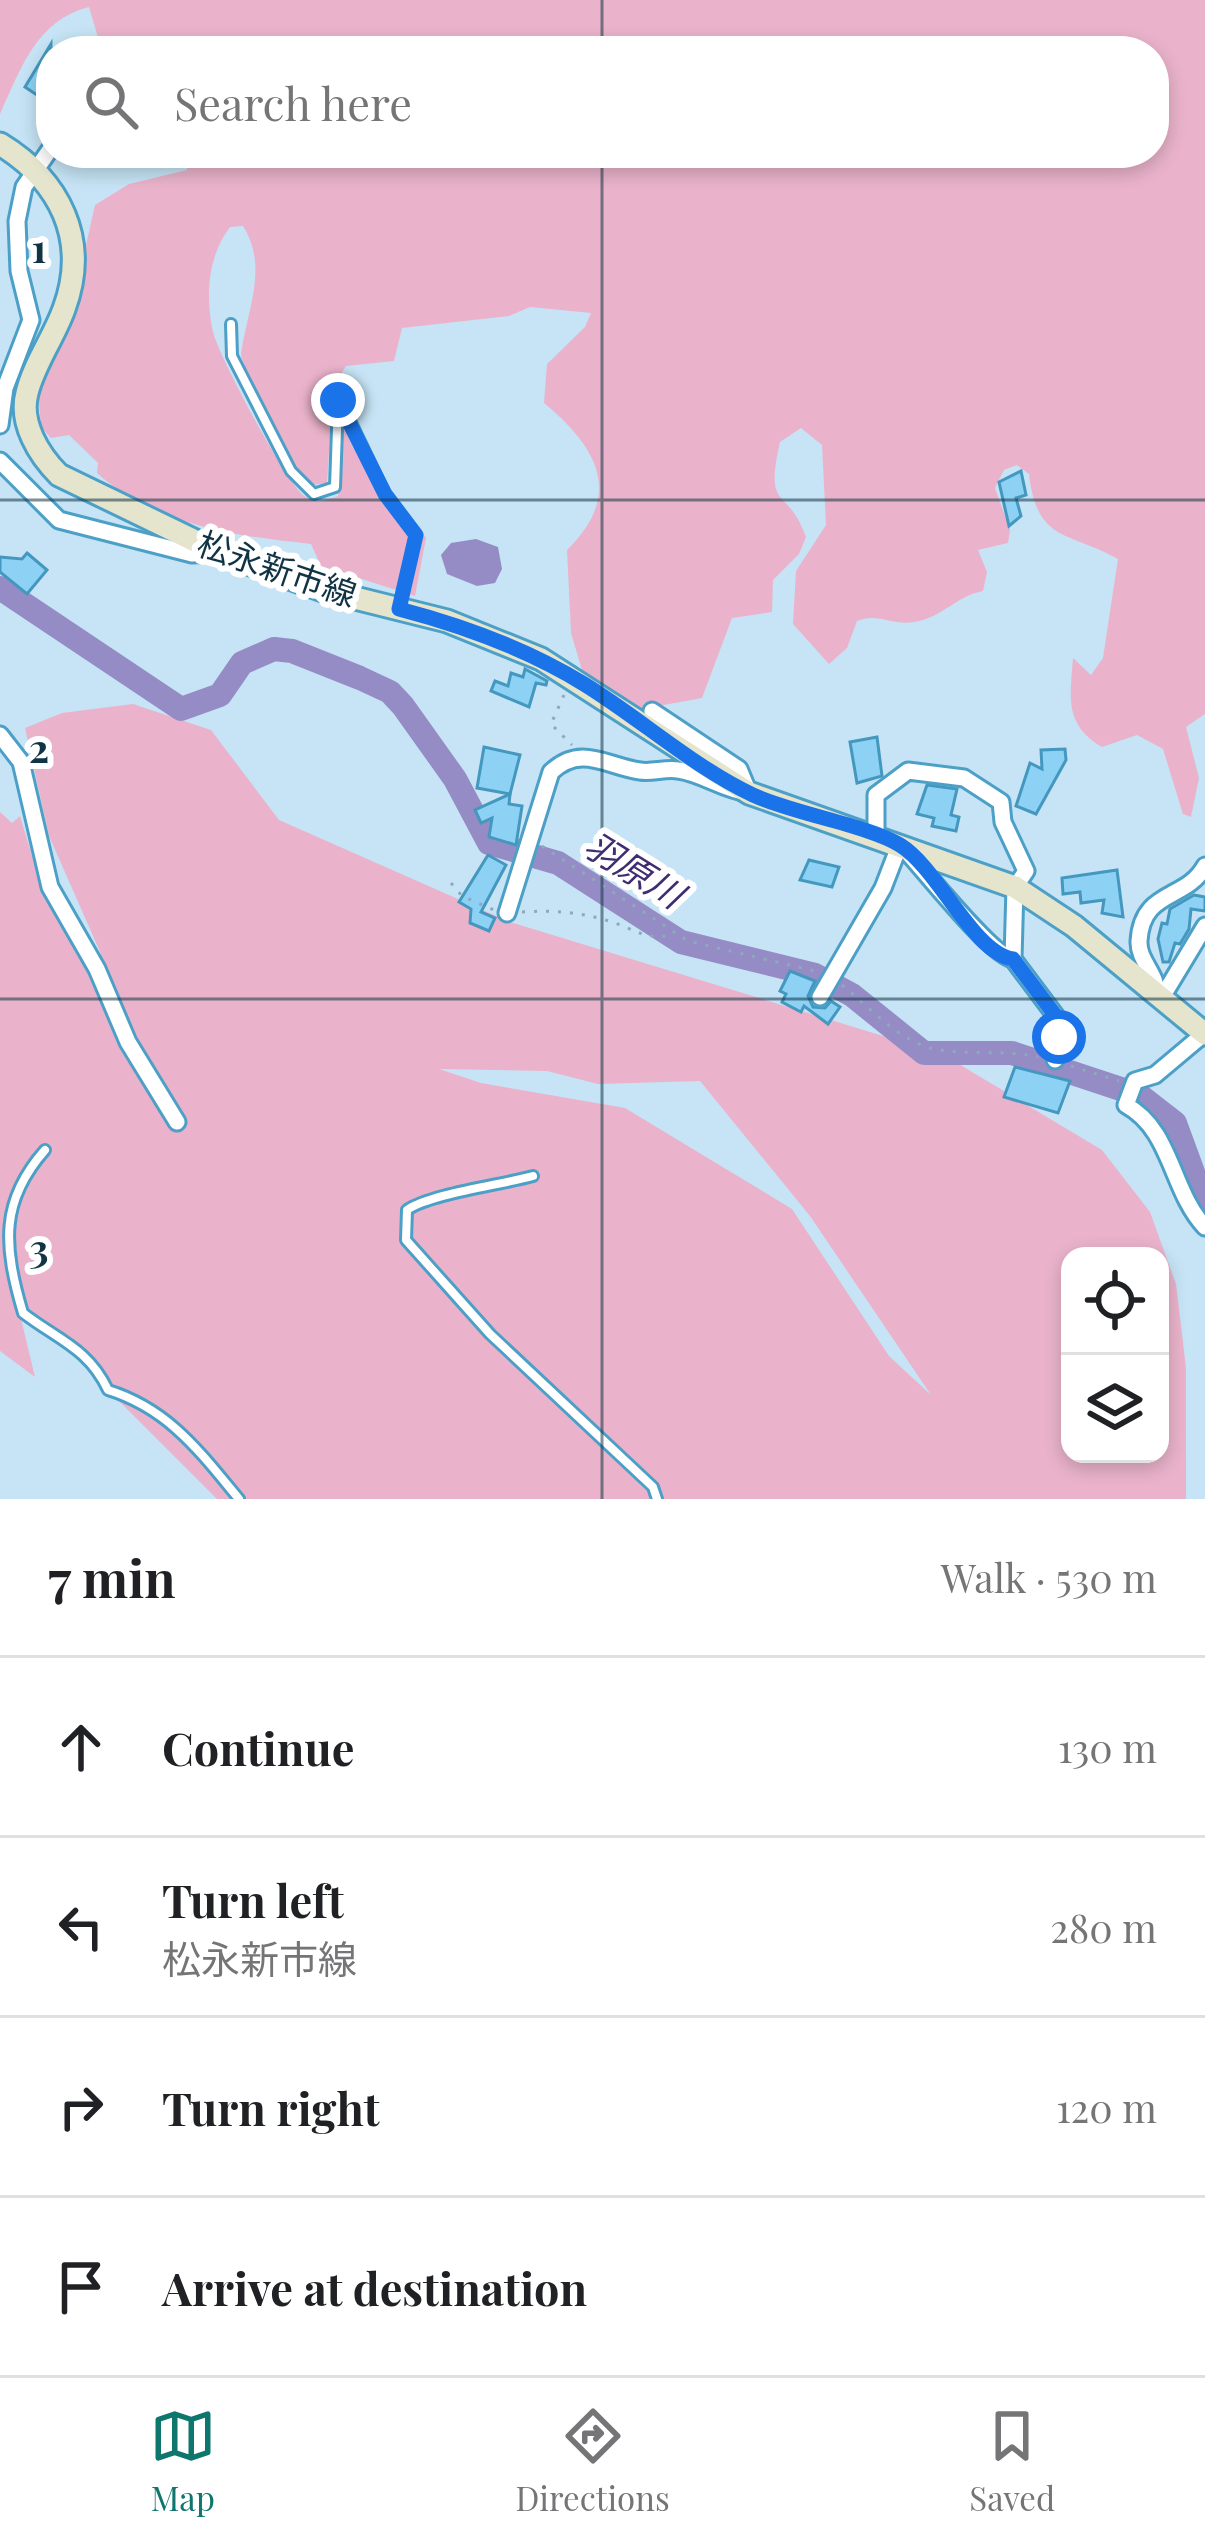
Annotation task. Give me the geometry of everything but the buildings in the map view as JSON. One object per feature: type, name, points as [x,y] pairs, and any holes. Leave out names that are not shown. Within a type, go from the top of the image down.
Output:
[{"type":"main road","name":"松永新市線","points":[[0,144],[34,167],[61,202],[72,244],[67,304],[26,396],[28,425],[42,458],[79,489],[220,554],[447,621],[574,678],[749,793],[1015,887],[1073,926],[1205,1034]]},
{"type":"street","points":[[0,424],[5,388],[32,320],[20,272],[16,221],[34,167]]},
{"type":"street","points":[[0,461],[59,520],[192,554],[220,554]]},
{"type":"street","points":[[507,913],[551,772],[569,760],[583,756],[641,771],[680,770],[723,790],[749,793],[740,769],[652,711]]},
{"type":"street","points":[[0,734],[21,762],[50,887],[97,968],[128,1042],[177,1122]]},
{"type":"street","points":[[876,837],[876,795],[908,770],[964,778],[1001,802],[1004,822],[1026,871],[1015,887],[1013,959],[1055,1015],[1055,1060]]},
{"type":"street","points":[[820,997],[883,888],[899,844],[952,897],[967,923],[1004,958],[1013,959]]},
{"type":"street","points":[[1157,995],[1158,982],[1138,948],[1142,918],[1147,908],[1198,879],[1205,866]]},
{"type":"street","points":[[1157,995],[1166,989],[1205,926]]},
{"type":"street","points":[[1205,1034],[1155,1075],[1135,1081],[1126,1105],[1143,1114],[1156,1133],[1205,1227]]},
{"type":"lane","points":[[231,324],[232,356],[292,471],[314,494],[334,488],[338,400],[344,408],[385,494],[416,535],[399,609]]},
{"type":"lane","points":[[45,1150],[21,1169],[4,1198],[5,1255],[23,1313],[78,1347],[95,1363],[108,1390],[134,1398],[181,1429],[239,1499]]},
{"type":"lane","points":[[533,1176],[471,1194],[422,1200],[407,1210],[406,1240],[490,1334],[653,1487],[657,1499]]},
{"type":"path","points":[[569,760],[568,737],[550,724],[574,678]]},
{"type":"path","points":[[451,883],[482,908],[507,913],[557,909],[611,921],[646,938],[676,933]]},
{"type":"shaded area","points":[[0,0],[1205,0],[1205,714],[1186,727],[1199,778],[1191,817],[1183,814],[1163,749],[1137,735],[1102,747],[1075,719],[1073,658],[1091,675],[1103,658],[1118,559],[1047,524],[1033,496],[1029,474],[1017,465],[1004,470],[995,488],[1010,530],[1008,543],[978,550],[987,572],[983,591],[924,620],[857,621],[847,648],[829,664],[793,624],[796,571],[826,525],[822,445],[801,428],[780,442],[775,479],[776,489],[806,537],[799,554],[773,580],[772,612],[732,618],[702,698],[642,709],[582,670],[571,633],[567,550],[595,510],[597,472],[578,437],[544,403],[547,364],[585,327],[591,313],[530,307],[509,316],[402,328],[394,361],[346,366],[333,387],[327,483],[312,485],[298,473],[241,354],[254,289],[251,241],[243,226],[230,227],[223,238],[210,276],[213,332],[254,417],[294,484],[316,501],[338,496],[343,424],[368,470],[426,538],[415,596],[321,566],[311,544],[226,532],[144,505],[97,473],[98,463],[69,435],[51,438],[41,427],[38,390],[72,308],[95,205],[129,184],[187,168],[1169,168],[1169,36],[98,36],[89,7],[36,36],[0,114]]},
{"type":"shaded area","points":[[476,539],[498,547],[502,569],[495,583],[477,586],[447,574],[441,555],[451,543]]},
{"type":"shaded area","points":[[133,704],[211,730],[279,820],[510,922],[942,1054],[1102,1150],[1150,1212],[1163,1247],[1061,1247],[1061,1463],[1169,1463],[1169,1265],[1176,1284],[1186,1368],[1186,1499],[217,1499],[16,1298],[35,1377],[0,1351],[0,812],[12,823],[20,816],[39,879],[78,957],[101,954],[49,836],[25,728],[62,713]],"holes":[[[439,1069],[547,1071],[598,1084],[700,1081],[810,1216],[931,1395],[889,1356],[792,1209],[625,1108],[481,1083]]]},
{"type":"waterway","name":"羽原川","points":[[0,588],[181,709],[220,695],[242,663],[274,649],[292,651],[390,692],[455,779],[489,843],[558,863],[681,942],[815,975],[852,995],[924,1053],[1012,1053],[1139,1095],[1175,1123],[1205,1205]]},
{"type":"route","points":[[338,400],[385,494],[416,535],[399,609],[447,621],[542,659],[749,793],[787,810],[899,844],[952,897],[967,923],[1004,958],[1013,959],[1022,977],[1055,1015],[1059,1037]]}]
